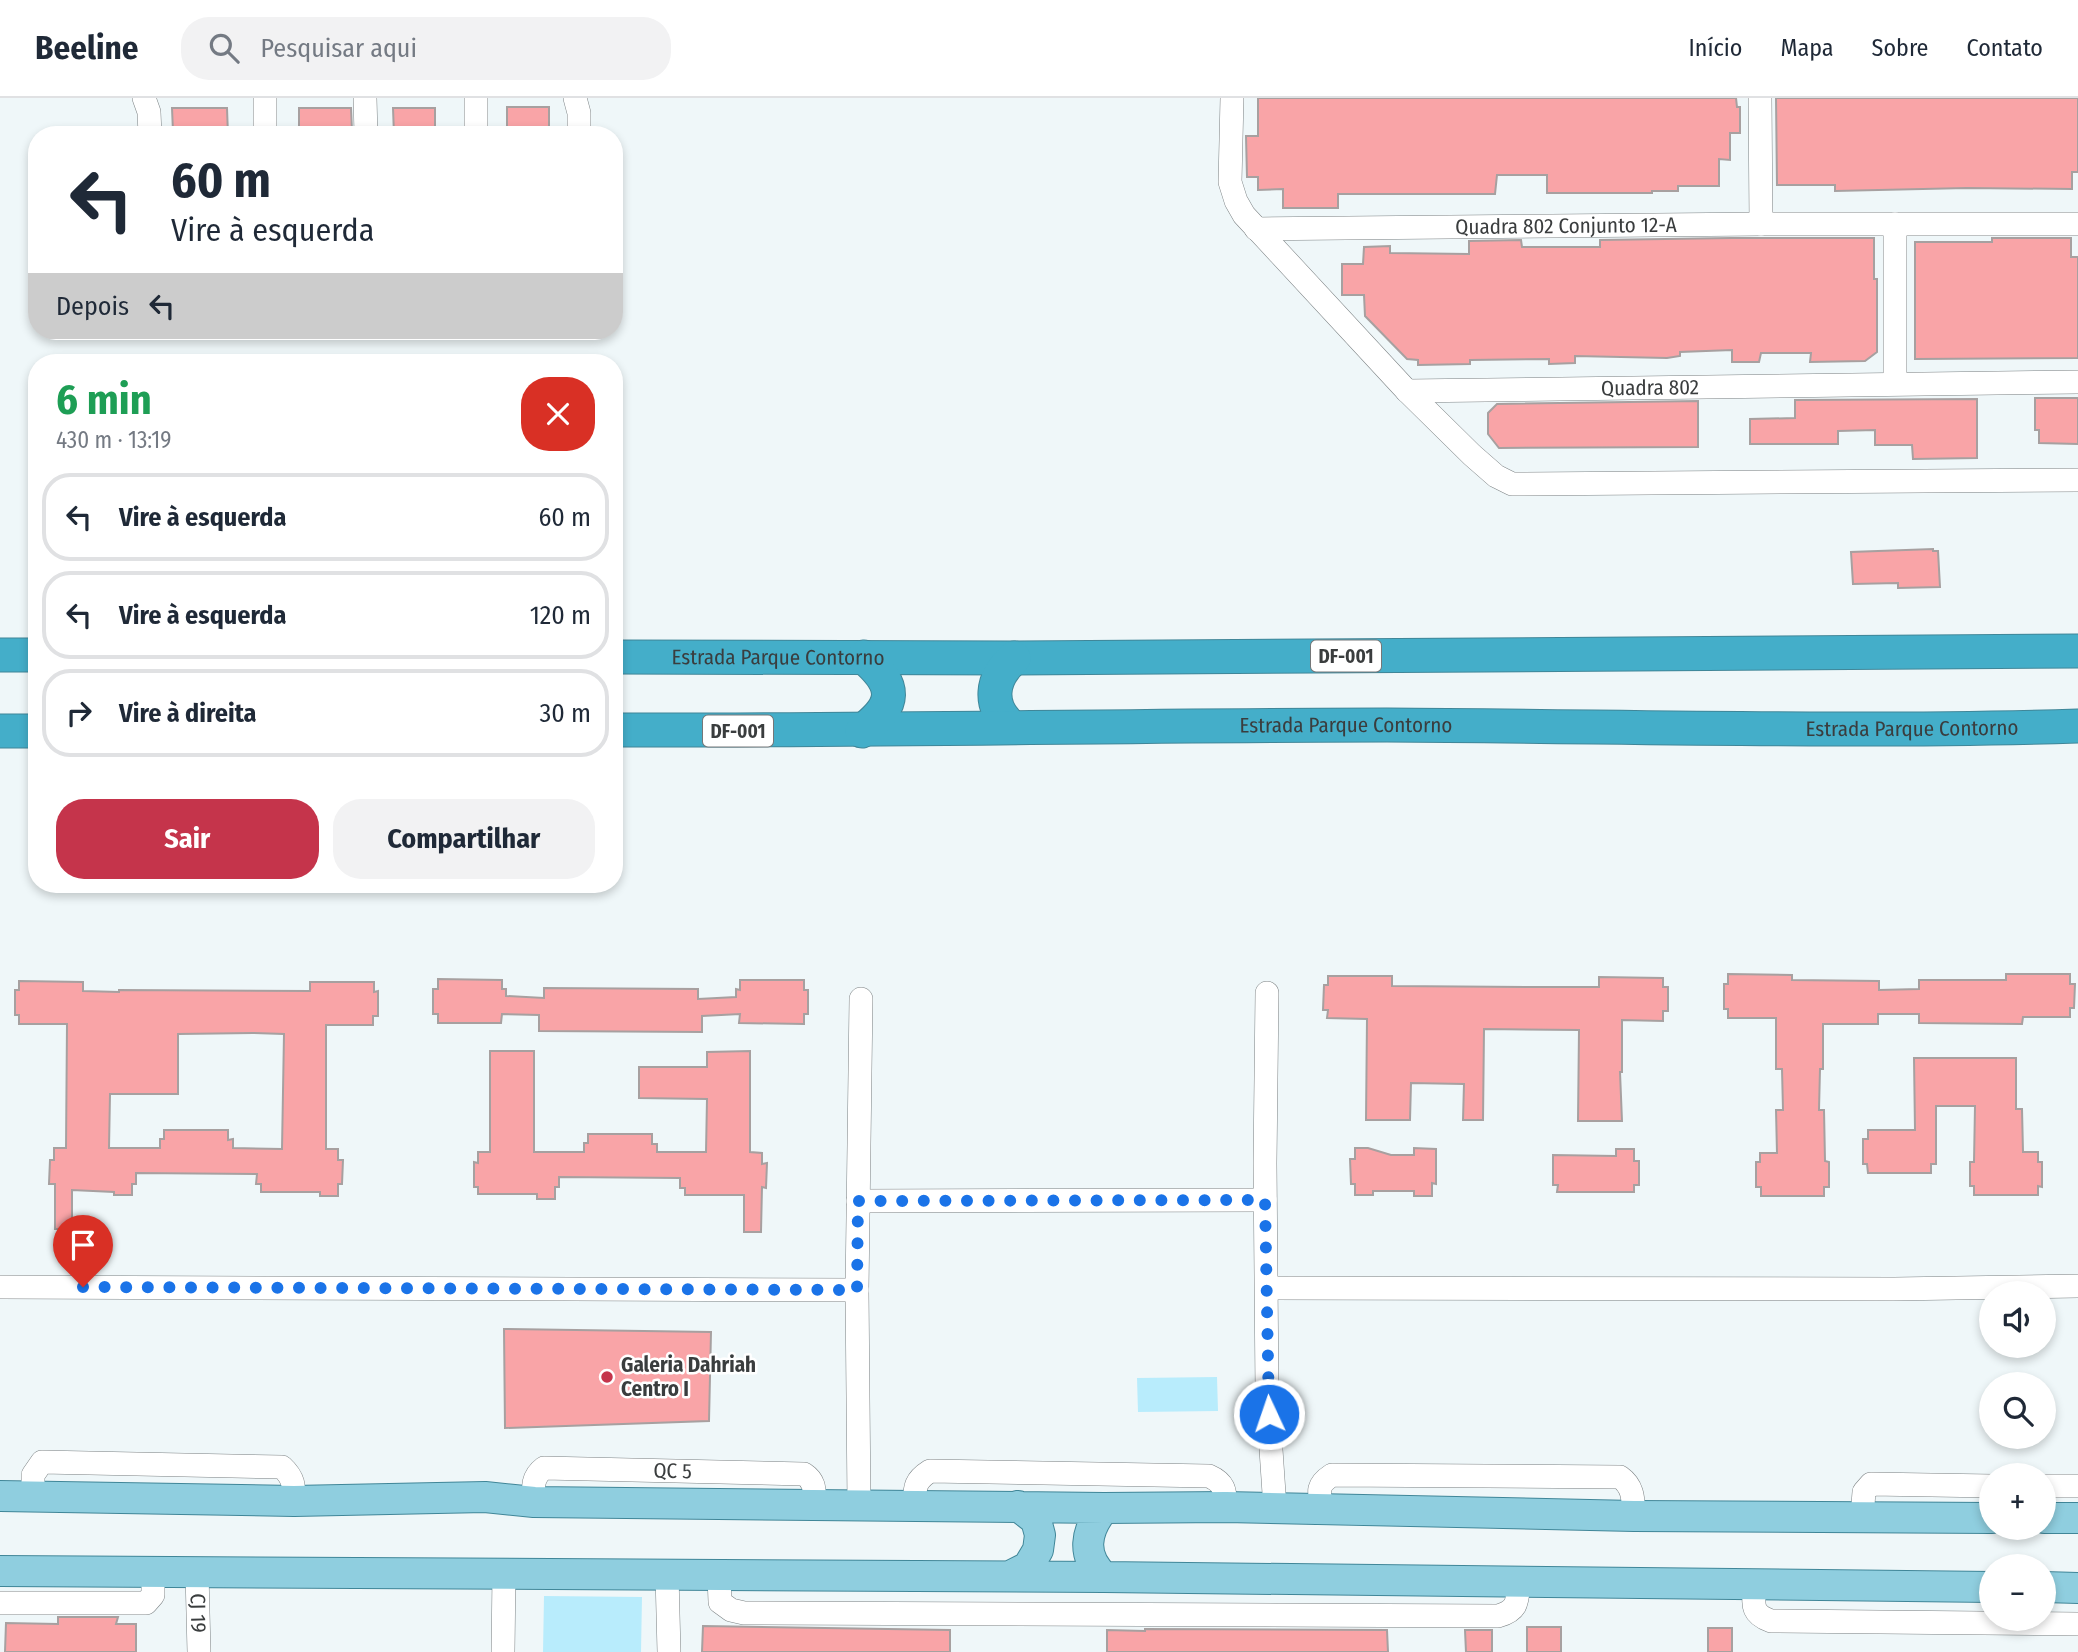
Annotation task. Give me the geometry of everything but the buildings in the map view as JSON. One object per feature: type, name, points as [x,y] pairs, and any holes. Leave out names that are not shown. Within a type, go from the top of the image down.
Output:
[{"type":"highway","name":"Estrada Parque Contorno","points":[[623,657],[1014,658],[2078,652]]},
{"type":"highway","points":[[0,655],[28,655]]},
{"type":"highway","points":[[862,731],[876,720],[888,699],[888,689],[881,671],[864,657]]},
{"type":"highway","points":[[1012,727],[998,712],[994,700],[998,677],[1014,658]]},
{"type":"highway","name":"Estrada Parque Contorno","points":[[623,730],[862,731],[1012,727],[1387,725],[1969,729],[2078,726]]},
{"type":"highway","points":[[0,731],[28,731]]},
{"type":"main road","points":[[0,1496],[294,1501],[485,1497],[534,1502],[1226,1507],[1634,1516],[1979,1518]]},
{"type":"main road","points":[[1010,1576],[1028,1567],[1038,1550],[1040,1535],[1036,1520],[1018,1506]]},
{"type":"main road","points":[[1104,1508],[1092,1523],[1089,1555],[1093,1567],[1104,1577]]},
{"type":"main road","points":[[2056,1518],[2078,1518]]},
{"type":"main road","points":[[0,1571],[1010,1576],[1979,1587]]},
{"type":"main road","points":[[2056,1587],[2078,1588]]},
{"type":"street","points":[[144,98],[149,112],[150,126]]},
{"type":"street","points":[[265,98],[265,126]]},
{"type":"street","points":[[365,98],[366,126]]},
{"type":"street","points":[[476,98],[476,126]]},
{"type":"street","points":[[575,98],[579,126]]},
{"type":"street","points":[[1233,98],[1230,182],[1236,201],[1256,229],[1407,391],[1480,462],[1504,481],[1511,484],[2078,480]]},
{"type":"street","points":[[1760,98],[1761,224]]},
{"type":"street","points":[[1895,224],[1895,383],[2078,382]]},
{"type":"street","name":"Quadra 802 Conjunto 12-A","points":[[1256,229],[2078,224]]},
{"type":"street","name":"Quadra 802","points":[[1407,391],[1895,383]]},
{"type":"street","points":[[1267,993],[1267,1391],[1275,1508]]},
{"type":"street","points":[[859,1504],[857,1290],[861,999]]},
{"type":"street","points":[[858,1201],[1265,1200]]},
{"type":"street","points":[[1267,1288],[1894,1289],[2078,1286]]},
{"type":"street","points":[[0,1287],[857,1290]]},
{"type":"street","points":[[914,1506],[915,1487],[919,1477],[930,1471],[1209,1476],[1221,1481],[1226,1491],[1226,1507]]},
{"type":"street","points":[[1861,1517],[1864,1492],[1871,1484],[1979,1486]]},
{"type":"street","points":[[2056,1486],[2078,1486]]},
{"type":"street","points":[[0,1603],[146,1603],[153,1595],[153,1573]]},
{"type":"street","name":"CJ 19","points":[[197,1573],[199,1652]]},
{"type":"street","points":[[503,1652],[504,1574]]},
{"type":"street","points":[[667,1576],[669,1652]]},
{"type":"street","points":[[719,1576],[720,1602],[731,1610],[744,1613],[1498,1616],[1510,1612],[1516,1604],[1519,1581]]},
{"type":"street","points":[[1755,1583],[1754,1609],[1760,1617],[1771,1621],[2078,1624]]},
{"type":"shaded area","points":[[1217,1377],[1218,1411],[1138,1412],[1137,1378]]},
{"type":"shaded area","points":[[544,1596],[642,1597],[641,1652],[543,1652]]},
{"type":"place","name":"Galeria Dahriah Centro I","points":[[607,1377]]},
{"type":"route","points":[[83,1287],[857,1290],[858,1201],[1265,1200],[1269,1414]]}]
